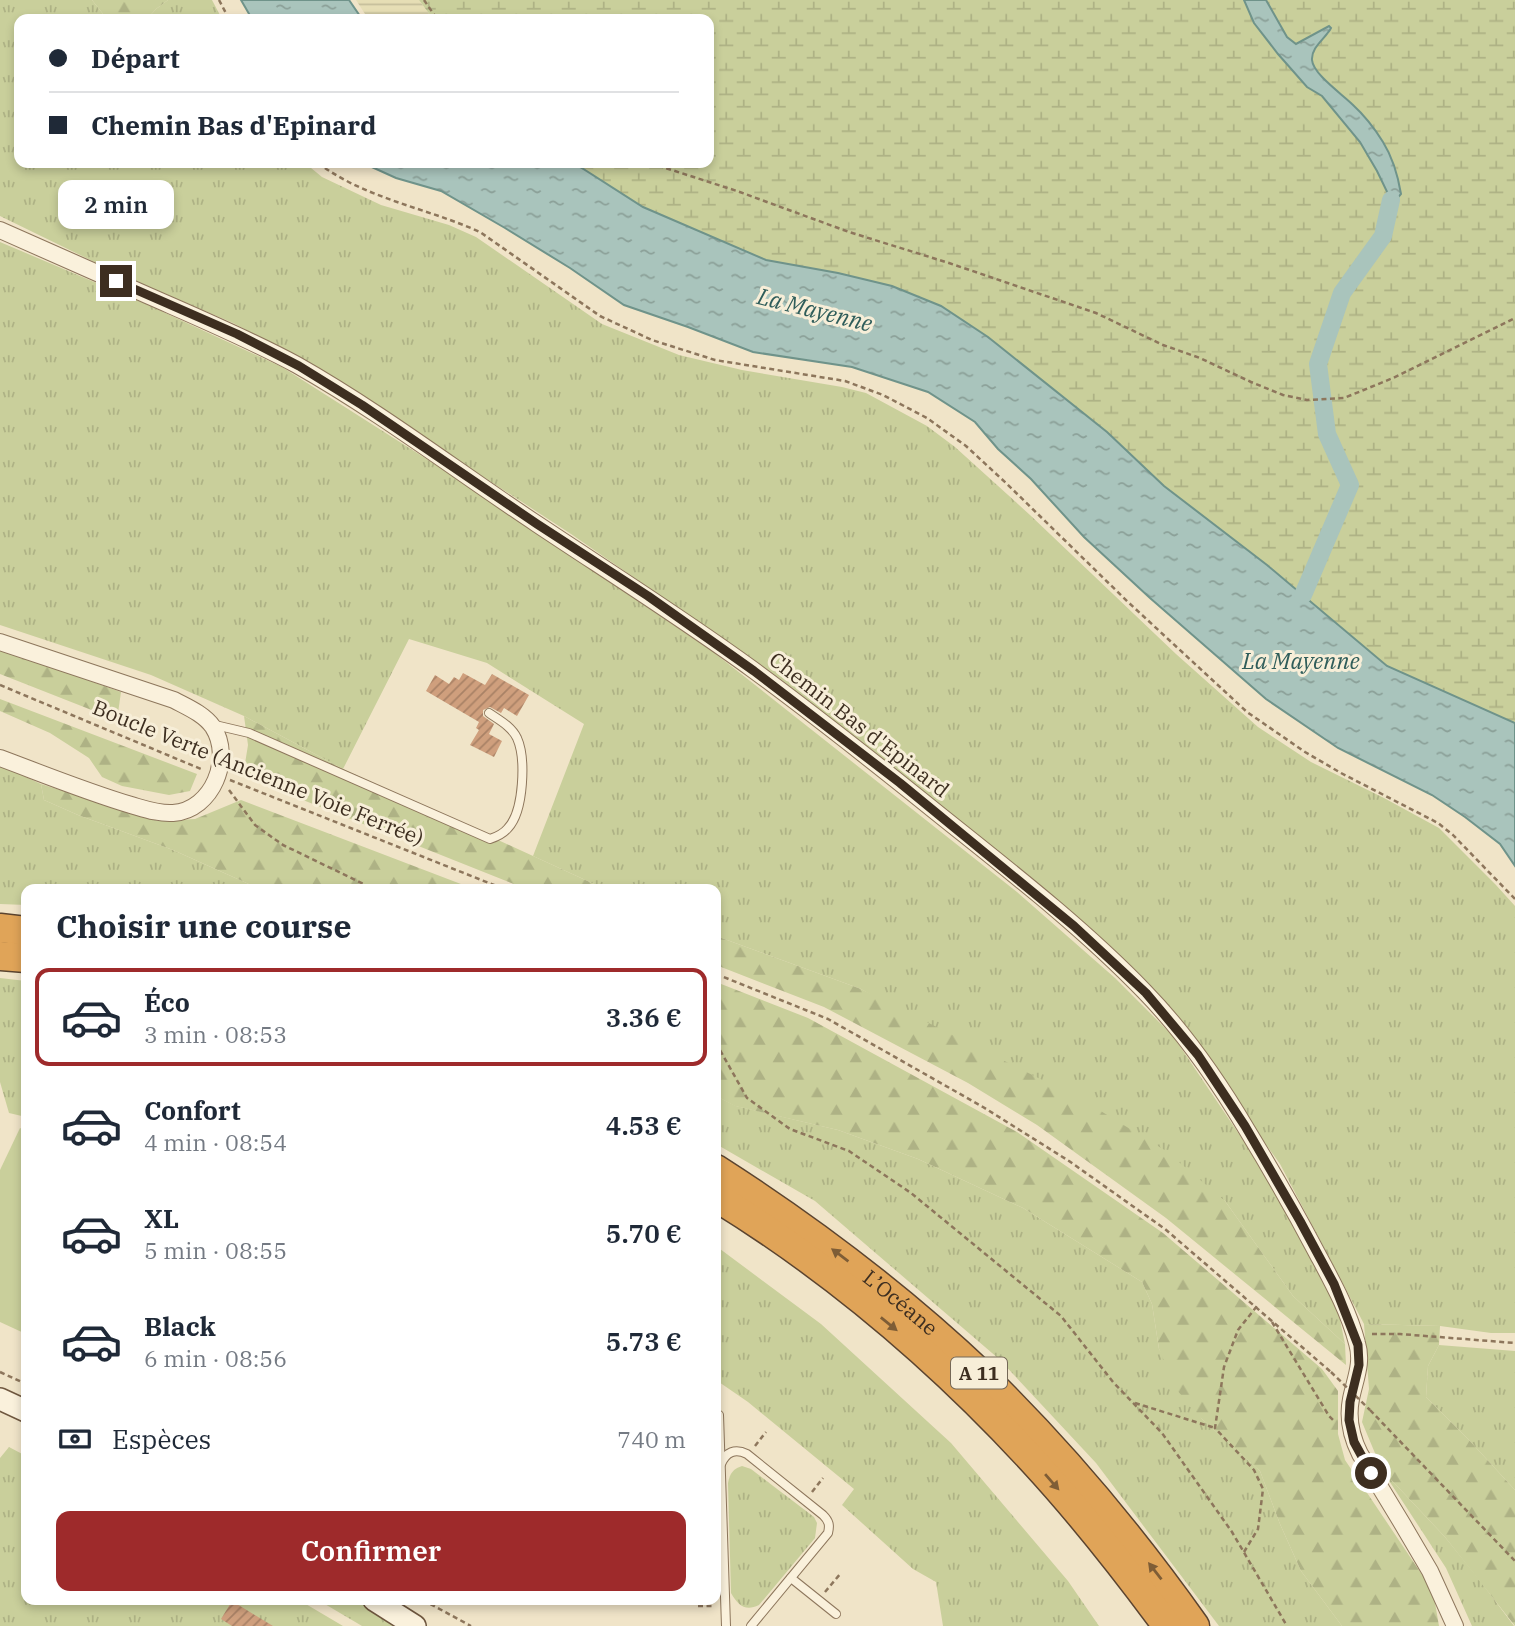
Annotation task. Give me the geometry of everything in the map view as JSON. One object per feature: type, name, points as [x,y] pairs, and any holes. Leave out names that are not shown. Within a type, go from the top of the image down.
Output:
[{"type":"highway","points":[[0,928],[21,930]]},
{"type":"highway","points":[[0,956],[21,958]]},
{"type":"highway","name":"L’Océane","points":[[721,1171],[861,1270],[981,1374],[1090,1490],[1130,1538],[1195,1626]]},
{"type":"highway","name":"L’Océane","points":[[721,1199],[831,1277],[947,1374],[1077,1510],[1167,1626]]},
{"type":"street","name":"Chemin Bas d'Epinard","points":[[0,230],[237,334],[299,366],[362,405],[648,596],[754,671],[900,783],[1074,926],[1146,993],[1198,1055],[1245,1126],[1300,1221],[1334,1284],[1358,1345],[1359,1365],[1350,1402],[1351,1430]]},
{"type":"street","points":[[0,642],[174,699],[211,724],[219,737],[222,754],[218,775],[208,793],[186,811],[172,813],[113,800],[0,758]]},
{"type":"street","points":[[0,1399],[21,1409]]},
{"type":"street","points":[[1351,1430],[1360,1454],[1430,1571],[1455,1626]]},
{"type":"street","points":[[382,1605],[415,1626]]},
{"type":"lane","points":[[211,724],[249,733],[490,839],[509,827],[517,813],[522,780],[518,739],[510,728],[489,713]]},
{"type":"lane","points":[[721,1464],[725,1456],[743,1452],[827,1519],[830,1527],[828,1533],[751,1626]]},
{"type":"lane","points":[[721,1578],[726,1623],[736,1626]]},
{"type":"lane","points":[[791,1578],[836,1614]]},
{"type":"path","points":[[326,168],[371,192],[480,232],[600,316],[652,340],[715,360],[828,378],[860,386],[927,418],[966,446],[1247,712],[1341,773],[1438,823],[1515,899]]},
{"type":"path","points":[[666,168],[849,232],[1084,308],[1251,382],[1283,395],[1307,400],[1345,398],[1393,378],[1515,318]]},
{"type":"path","name":"Boucle Verte (Ancienne Voie Ferrée)","points":[[0,685],[491,884]]},
{"type":"path","points":[[218,775],[256,825],[283,845],[364,884]]},
{"type":"path","points":[[721,976],[828,1018],[983,1107],[1069,1161],[1165,1229],[1331,1371],[1515,1561]]},
{"type":"path","points":[[721,1052],[747,1098],[790,1129],[849,1151],[911,1194],[1061,1316],[1113,1382],[1162,1433],[1232,1532],[1287,1626]]},
{"type":"path","points":[[1215,1428],[1224,1367],[1238,1330],[1257,1307]]},
{"type":"path","points":[[1270,1319],[1329,1416],[1351,1430]]},
{"type":"path","points":[[1354,1334],[1400,1334],[1515,1343]]},
{"type":"path","points":[[0,1371],[21,1382]]},
{"type":"path","points":[[1134,1403],[1215,1428],[1254,1471],[1263,1489],[1258,1529],[1244,1552]]},
{"type":"path","points":[[748,1455],[766,1432]]},
{"type":"path","points":[[805,1501],[822,1478]]},
{"type":"path","points":[[819,1600],[841,1573]]},
{"type":"path","points":[[431,1605],[471,1626]]},
{"type":"shaded area","points":[[356,0],[419,0],[429,14],[365,14]]},
{"type":"green space","points":[[0,0],[92,0],[103,14],[14,14],[14,168],[311,168],[322,177],[381,205],[449,225],[476,237],[602,324],[679,355],[742,370],[866,393],[927,426],[955,447],[1030,515],[1176,654],[1258,727],[1311,762],[1439,828],[1515,906],[1515,1333],[1491,1333],[1440,1326],[1364,1324],[1280,1164],[1177,1021],[1010,864],[779,678],[571,534],[306,361],[233,323],[119,274],[0,216]]},
{"type":"green space","points":[[92,0],[168,0],[152,14],[103,14]]},
{"type":"green space","points":[[168,0],[212,0],[219,14],[152,14]]},
{"type":"green space","points":[[419,0],[1244,0],[1254,23],[1278,54],[1307,87],[1322,96],[1360,142],[1391,199],[1401,194],[1390,154],[1361,113],[1322,77],[1314,66],[1313,52],[1329,33],[1328,27],[1296,45],[1287,37],[1266,0],[1515,0],[1515,723],[1387,666],[1267,565],[1164,486],[1107,432],[988,337],[941,306],[892,286],[766,260],[643,207],[582,168],[714,168],[714,14],[429,14]]},
{"type":"green space","points":[[0,242],[146,304],[282,367],[436,465],[712,651],[1017,892],[1115,978],[1173,1036],[1247,1146],[1296,1229],[1338,1310],[1345,1344],[1293,1296],[1225,1201],[861,989],[721,938],[721,884],[594,884],[533,856],[584,724],[487,663],[409,639],[343,769],[244,716],[151,675],[0,625]]},
{"type":"green space","points":[[0,649],[121,692],[117,720],[0,674]]},
{"type":"green space","points":[[0,699],[197,774],[190,791],[169,795],[122,786],[102,777],[89,758],[50,733],[0,711]]},
{"type":"green space","points":[[244,716],[343,769],[594,884],[513,884],[243,776],[248,745]]},
{"type":"green space","points":[[0,765],[41,784],[44,800],[173,850],[249,884],[21,884],[21,905],[0,904]]},
{"type":"green space","points":[[41,784],[158,821],[195,819],[241,800],[461,884],[249,884],[173,850],[44,800]]},
{"type":"green space","points":[[721,938],[861,989],[1086,1102],[1166,1151],[1225,1201],[1293,1296],[1345,1344],[1346,1365],[1166,1218],[1037,1125],[968,1083],[824,1007],[721,967]]},
{"type":"green space","points":[[0,978],[21,980],[21,1116],[9,1113],[0,1082]]},
{"type":"green space","points":[[721,984],[808,1018],[1017,1132],[1163,1233],[1322,1369],[1338,1391],[1338,1434],[1345,1460],[1433,1591],[1439,1626],[1342,1626],[1301,1571],[1260,1471],[1202,1419],[1176,1389],[1159,1349],[1152,1304],[1142,1282],[1023,1208],[918,1159],[838,1130],[735,1106],[721,1099]]},
{"type":"green space","points":[[721,1098],[736,1106],[838,1130],[918,1159],[1023,1208],[1142,1282],[1152,1304],[1159,1349],[1202,1419],[1260,1471],[1301,1571],[1342,1626],[1219,1626],[1096,1463],[999,1359],[815,1201],[721,1147]]},
{"type":"green space","points":[[20,1128],[21,1332],[0,1322],[0,1170]]},
{"type":"green space","points":[[721,1250],[821,1324],[951,1443],[1068,1581],[1099,1626],[943,1626],[936,1582],[913,1569],[842,1505],[854,1489],[748,1402],[721,1383]]},
{"type":"green space","points":[[1364,1324],[1440,1326],[1439,1345],[1428,1366],[1426,1397],[1515,1490],[1515,1626],[1445,1537],[1382,1470],[1362,1422],[1369,1389]]},
{"type":"green space","points":[[1439,1345],[1515,1351],[1515,1490],[1426,1397],[1428,1366]]},
{"type":"green space","points":[[9,1447],[21,1453],[21,1605],[307,1605],[343,1626],[0,1626],[0,1458]]},
{"type":"green space","points":[[742,1466],[751,1469],[814,1517],[817,1523],[815,1538],[759,1605],[750,1608],[739,1604],[731,1593],[728,1483],[732,1472]]},
{"type":"green space","points":[[1382,1470],[1445,1537],[1514,1626],[1472,1626],[1446,1568]]},
{"type":"green space","points":[[326,1605],[366,1605],[399,1626],[362,1626]]},
{"type":"water","points":[[241,0],[349,0],[359,14],[249,14]]},
{"type":"water","points":[[1244,0],[1266,0],[1287,37],[1296,44],[1329,26],[1331,28],[1312,55],[1314,66],[1322,77],[1361,113],[1383,142],[1392,161],[1401,194],[1396,200],[1391,200],[1360,142],[1322,96],[1307,87],[1278,54],[1254,23]]},
{"type":"water","name":"La Mayenne","points":[[374,168],[582,168],[643,207],[766,260],[892,286],[941,306],[988,337],[1107,432],[1164,486],[1267,565],[1387,666],[1515,723],[1515,866],[1500,844],[1465,817],[1432,795],[1338,748],[1266,699],[1084,537],[975,422],[928,392],[852,367],[753,352],[624,305],[570,268],[441,191],[396,178]]},
{"type":"building","points":[[463,673],[485,685],[492,674],[529,695],[517,716],[504,708],[501,713],[490,707],[483,710],[483,716],[494,724],[489,734],[502,741],[494,757],[470,745],[479,730],[476,728],[479,722],[426,691],[435,675],[449,684],[454,677],[459,680]]},
{"type":"building","points":[[230,1605],[239,1605],[273,1626],[232,1626],[221,1619]]},
{"type":"waterway","points":[[1303,595],[1350,485],[1327,434],[1318,364],[1342,293],[1383,236],[1391,200]]},
{"type":"route","points":[[116,281],[237,334],[299,366],[362,405],[648,596],[754,671],[900,783],[1074,926],[1146,993],[1198,1055],[1245,1126],[1334,1284],[1358,1345],[1358,1374],[1350,1402],[1349,1420],[1354,1442],[1371,1473]]}]
